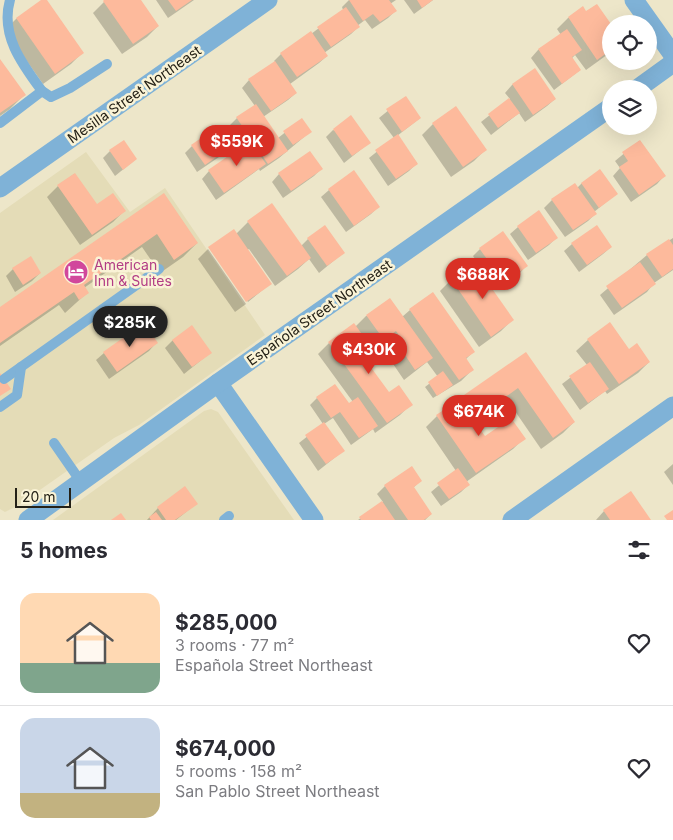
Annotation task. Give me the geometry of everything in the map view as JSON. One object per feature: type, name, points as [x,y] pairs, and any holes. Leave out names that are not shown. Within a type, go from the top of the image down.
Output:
[{"type":"street","name":"Mesilla Street Northeast","points":[[0,187],[268,0]]},
{"type":"street","points":[[634,0],[673,55]]},
{"type":"street","points":[[649,80],[673,63]]},
{"type":"street","name":"Española Street Northeast","points":[[28,520],[218,383],[602,113]]},
{"type":"street","points":[[218,383],[314,520]]},
{"type":"street","points":[[512,520],[673,406]]},
{"type":"lane","points":[[10,0],[5,12],[7,34],[14,54],[42,91],[51,97],[70,88],[107,64]]},
{"type":"lane","points":[[0,123],[42,91]]},
{"type":"lane","points":[[4,380],[159,268]]},
{"type":"lane","points":[[0,407],[17,395],[21,367]]},
{"type":"lane","points":[[54,443],[81,482]]},
{"type":"shaded area","points":[[86,152],[130,212],[165,188],[265,335],[139,425],[114,438],[17,506],[5,512],[0,509],[0,213]]},
{"type":"shaded area","points":[[211,409],[218,412],[294,520],[53,520],[204,411]]},
{"type":"building","points":[[41,0],[47,0],[84,53],[55,74],[16,18]]},
{"type":"building","points":[[104,0],[141,0],[159,26],[133,44]]},
{"type":"building","points":[[168,0],[192,0],[176,11]]},
{"type":"building","points":[[349,0],[389,0],[397,11],[380,22],[373,14],[363,21]]},
{"type":"building","points":[[417,0],[433,0],[422,8]]},
{"type":"building","points":[[597,4],[605,15],[602,15],[602,56],[597,60],[568,17],[583,6],[586,11]]},
{"type":"building","points":[[346,7],[360,27],[331,47],[317,27]]},
{"type":"building","points":[[567,29],[582,50],[572,57],[581,70],[562,84],[538,49]]},
{"type":"building","points":[[311,31],[328,56],[297,77],[280,53]]},
{"type":"building","points":[[0,59],[26,95],[0,113]]},
{"type":"building","points":[[275,61],[297,93],[271,111],[248,79]]},
{"type":"building","points":[[535,68],[556,99],[533,115],[512,84]]},
{"type":"building","points":[[406,96],[421,118],[402,132],[386,109]]},
{"type":"building","points":[[509,98],[520,113],[498,128],[488,114]]},
{"type":"building","points":[[256,104],[288,151],[268,164],[236,117]]},
{"type":"building","points":[[456,106],[487,150],[463,167],[432,123]]},
{"type":"building","points":[[351,115],[371,143],[352,156],[333,129]]},
{"type":"building","points":[[302,118],[312,132],[293,145],[283,131]]},
{"type":"building","points":[[214,129],[228,149],[205,165],[191,145]]},
{"type":"building","points":[[398,134],[418,164],[396,179],[375,150]]},
{"type":"building","points":[[124,140],[137,159],[123,170],[109,150]]},
{"type":"building","points":[[640,140],[666,176],[639,195],[619,167],[628,161],[622,152]]},
{"type":"building","points":[[250,141],[266,164],[224,193],[208,170]]},
{"type":"building","points":[[310,151],[323,169],[291,191],[278,173]]},
{"type":"building","points":[[600,169],[618,194],[599,208],[581,183]]},
{"type":"building","points":[[354,170],[380,207],[354,226],[328,189]]},
{"type":"building","points":[[75,173],[97,204],[113,193],[126,211],[92,235],[57,185]]},
{"type":"building","points":[[575,183],[597,214],[573,230],[551,199]]},
{"type":"building","name":"American Inn & Suites","points":[[164,193],[198,243],[174,260],[157,234],[84,285],[89,293],[79,300],[74,292],[0,343],[0,307]]},
{"type":"building","points":[[272,203],[311,258],[287,276],[247,221]]},
{"type":"building","points":[[539,210],[558,238],[536,253],[517,226]]},
{"type":"building","points":[[325,225],[345,253],[327,266],[307,238]]},
{"type":"building","points":[[597,225],[612,247],[587,265],[571,243]]},
{"type":"building","points":[[234,229],[272,284],[246,302],[208,247]]},
{"type":"building","points":[[503,231],[528,266],[504,283],[479,248]]},
{"type":"building","points":[[669,239],[673,245],[673,269],[662,277],[646,254]]},
{"type":"building","points":[[31,256],[41,273],[23,285],[12,268]]},
{"type":"building","points":[[640,262],[656,284],[622,308],[606,286]]},
{"type":"building","points":[[474,263],[514,320],[491,337],[451,279]]},
{"type":"building","points":[[433,292],[475,352],[466,358],[474,370],[459,380],[409,309]]},
{"type":"building","points":[[390,298],[433,358],[415,370],[399,346],[404,343],[396,331],[384,340],[366,315]]},
{"type":"building","points":[[610,322],[629,349],[637,343],[650,362],[619,384],[587,339]]},
{"type":"building","points":[[144,323],[158,343],[117,372],[103,352]]},
{"type":"building","points":[[354,323],[366,340],[356,347],[389,392],[399,385],[413,405],[387,423],[328,342]]},
{"type":"building","points":[[192,325],[212,353],[192,367],[172,340]]},
{"type":"building","points":[[526,352],[575,422],[553,438],[518,388],[479,416],[464,395]]},
{"type":"building","points":[[590,362],[609,389],[588,403],[569,376]]},
{"type":"building","points":[[443,371],[453,385],[437,396],[428,382]]},
{"type":"building","points":[[0,373],[11,389],[0,396]]},
{"type":"building","points":[[335,384],[349,403],[358,397],[378,426],[359,438],[340,412],[331,418],[316,397]]},
{"type":"building","points":[[459,400],[485,436],[511,418],[526,439],[476,473],[436,415]]},
{"type":"building","points":[[324,422],[345,451],[326,464],[305,435]]},
{"type":"building","points":[[412,466],[422,481],[414,487],[432,514],[424,520],[408,520],[384,485]]},
{"type":"building","points":[[458,468],[470,485],[449,499],[437,483]]},
{"type":"building","points":[[185,486],[198,504],[175,520],[166,520],[157,507]]},
{"type":"building","points":[[631,491],[651,520],[610,520],[603,510]]},
{"type":"building","points":[[382,501],[395,520],[361,520],[359,517]]},
{"type":"building","points":[[673,510],[673,520],[667,520],[664,516]]},
{"type":"building","points":[[156,512],[162,520],[151,520],[149,517]]},
{"type":"building","points":[[121,513],[126,520],[111,520]]},
{"type":"place","name":"American Inn & Suites","points":[[76,272]]}]
